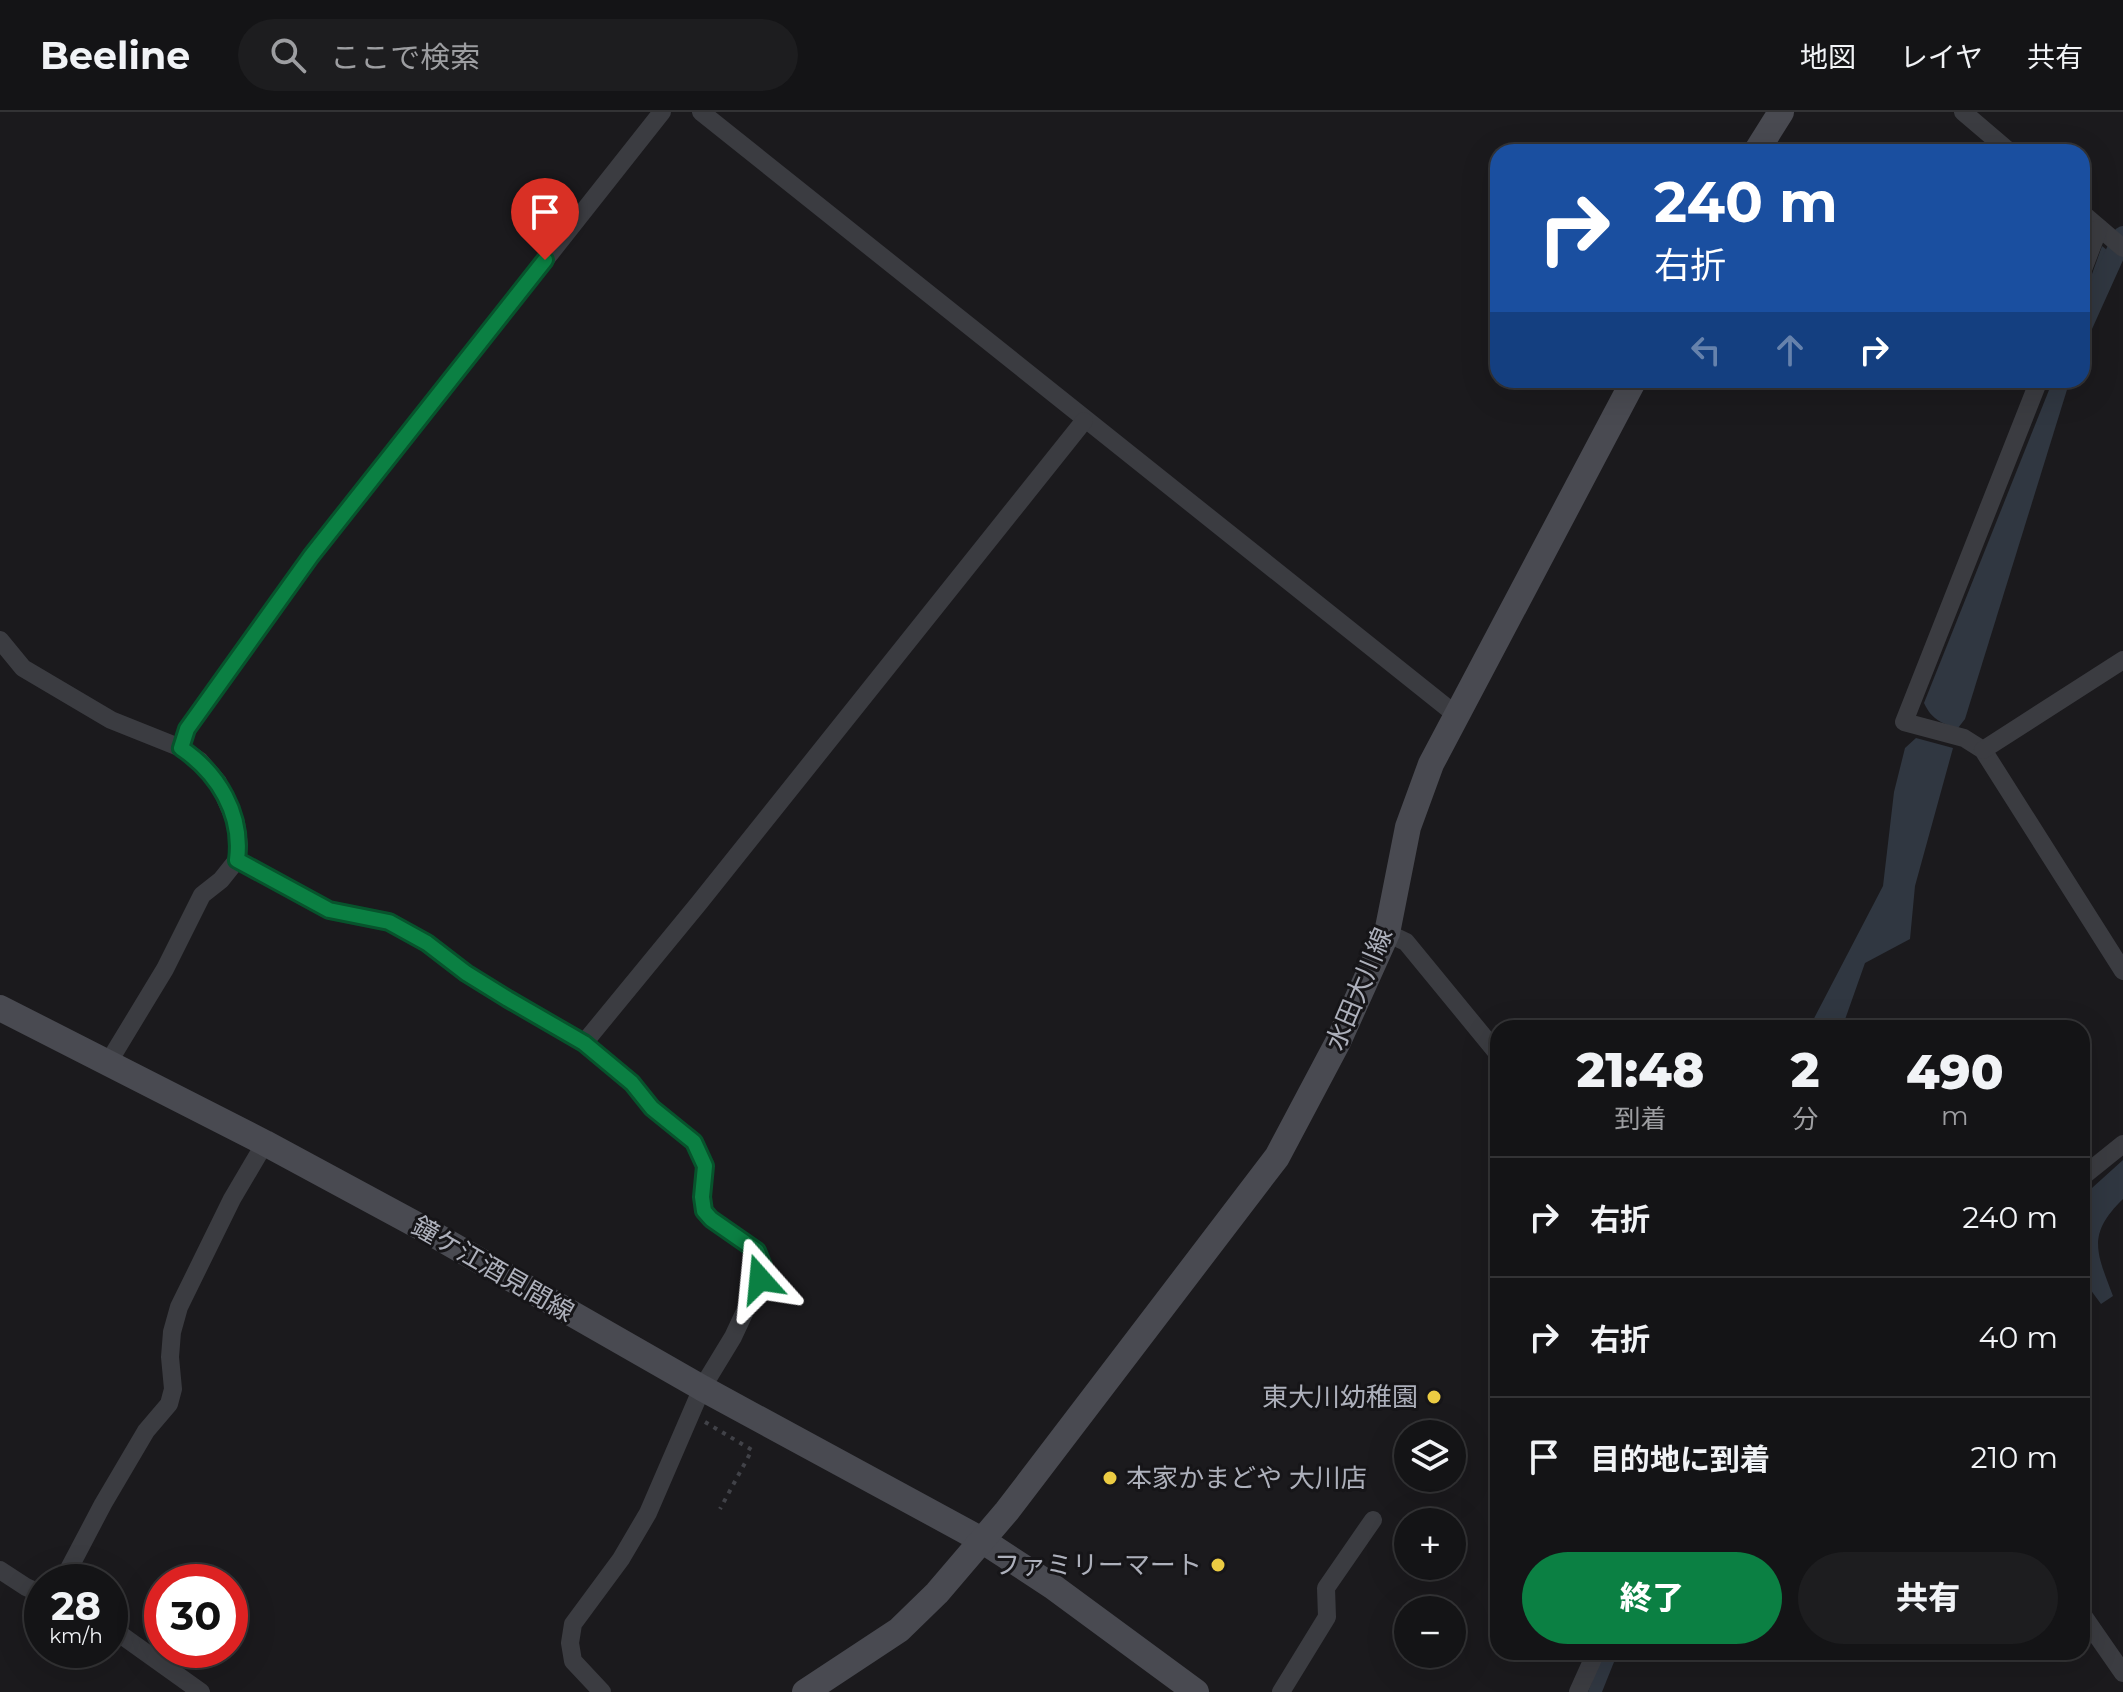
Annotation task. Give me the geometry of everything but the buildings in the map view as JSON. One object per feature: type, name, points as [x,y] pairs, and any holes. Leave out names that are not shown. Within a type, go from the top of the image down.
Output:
[{"type":"main road","points":[[1761,144],[1781,112]]},
{"type":"main road","name":"水田大川線","points":[[805,1692],[899,1630],[937,1593],[1007,1511],[1277,1157],[1338,1042],[1387,933],[1408,827],[1431,764],[1630,388]]},
{"type":"main road","name":"鐘ケ江酒見間線","points":[[0,1008],[388,1209],[702,1388],[980,1539]]},
{"type":"main road","points":[[980,1539],[1052,1586],[1196,1692]]},
{"type":"street","points":[[181,748],[187,729],[311,556],[662,112]]},
{"type":"street","points":[[701,112],[1084,421],[1455,714]]},
{"type":"street","points":[[1963,112],[2001,144]]},
{"type":"street","points":[[2090,220],[2123,248]]},
{"type":"street","points":[[2090,251],[2099,228]]},
{"type":"street","points":[[2036,388],[1904,722],[1964,738],[1983,750],[2123,971]]},
{"type":"street","points":[[584,1043],[1084,421]]},
{"type":"street","points":[[0,640],[23,668],[111,720],[181,748],[200,761],[218,782],[229,804],[239,845],[237,860],[221,880],[202,895],[165,969],[108,1063]]},
{"type":"street","points":[[1983,750],[2123,660]]},
{"type":"street","points":[[237,860],[329,910],[389,922],[427,943],[466,973],[584,1043],[632,1083],[652,1108],[694,1142],[705,1166],[704,1211],[757,1251],[763,1266],[760,1279],[733,1337],[702,1388],[648,1513],[621,1559],[573,1624],[570,1643],[573,1661],[602,1692]]},
{"type":"street","points":[[1387,933],[1406,942],[1490,1044]]},
{"type":"street","points":[[71,1564],[146,1431],[169,1404],[173,1389],[170,1357],[172,1332],[179,1307],[232,1199],[265,1143]]},
{"type":"street","points":[[2090,1171],[2123,1144]]},
{"type":"street","points":[[1281,1692],[1327,1617],[1326,1588],[1373,1520]]},
{"type":"street","points":[[0,1570],[24,1586]]},
{"type":"street","points":[[2090,1626],[2123,1673]]},
{"type":"street","points":[[128,1640],[201,1692]]},
{"type":"street","points":[[1578,1692],[1592,1660]]},
{"type":"path","points":[[690,1414],[752,1450],[720,1509]]},
{"type":"shaded area","points":[[2102,246],[2118,259],[2090,330],[2090,280]]},
{"type":"shaded area","points":[[2050,388],[2068,388],[1965,719],[1958,728],[1947,724],[1930,713],[1924,703]]},
{"type":"shaded area","points":[[1916,738],[1953,748],[1915,886],[1910,939],[1865,963],[1845,1020],[1813,1020],[1883,886],[1894,792],[1905,748]]},
{"type":"shaded area","points":[[2123,1160],[2123,1199],[2111,1212],[2099,1234],[2099,1256],[2113,1296],[2101,1304],[2090,1289],[2090,1190]]},
{"type":"shaded area","points":[[1600,1660],[1615,1660],[1602,1692],[1588,1692]]},
{"type":"waterway","points":[[2090,309],[2123,236]]},
{"type":"place","name":"東大川幼稚園","points":[[1434,1397]]},
{"type":"place","name":"本家かまどや 大川店","points":[[1110,1478]]},
{"type":"place","name":"ファミリーマート","points":[[1218,1565]]},
{"type":"route","points":[[545,260],[311,556],[187,729],[181,748],[200,761],[218,782],[229,804],[236,823],[239,845],[237,860],[329,910],[389,922],[408,932],[466,973],[584,1043],[632,1083],[652,1108],[694,1142],[705,1166],[704,1211],[757,1251],[763,1266],[760,1279]]}]
